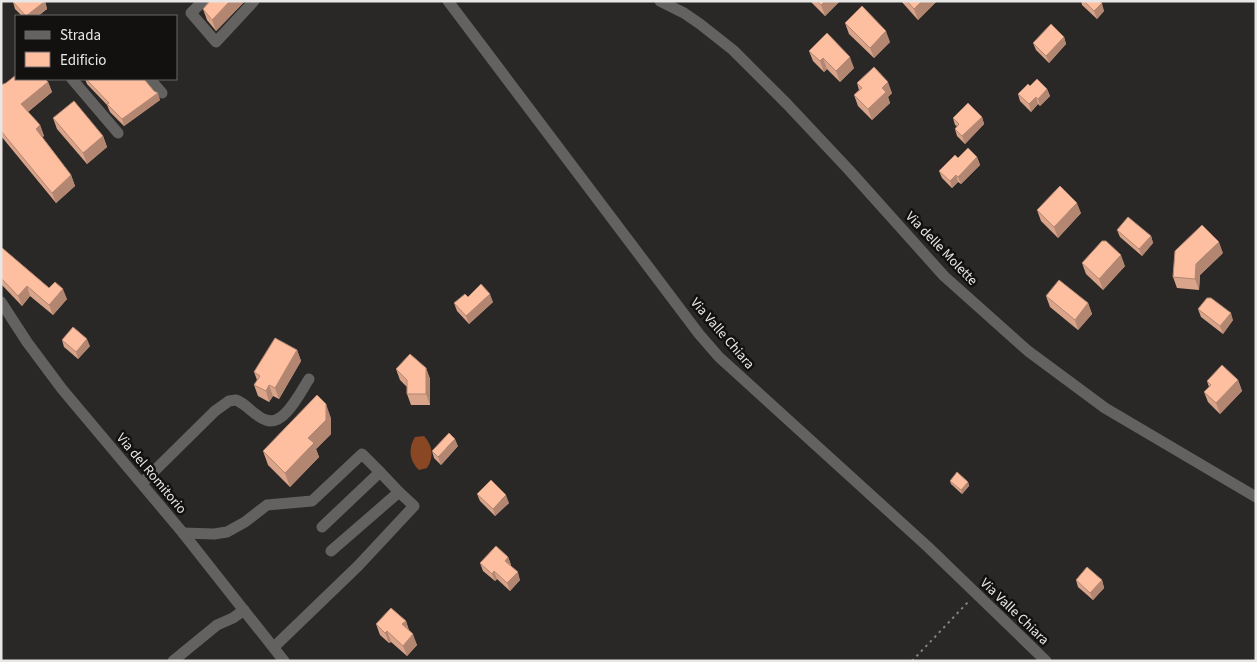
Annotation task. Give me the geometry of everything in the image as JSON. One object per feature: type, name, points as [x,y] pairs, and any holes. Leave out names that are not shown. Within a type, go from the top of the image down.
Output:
[{"type":"street","points":[[203,1],[191,13],[216,42],[254,1]]},
{"type":"street","name":"Via Valle Chiara","points":[[448,1],[669,294],[719,357],[928,546],[1046,661]]},
{"type":"street","name":"Via delle Molette","points":[[660,1],[684,13],[713,33],[733,50],[850,170],[944,276],[1028,351],[1105,408],[1256,497]]},
{"type":"street","points":[[73,80],[118,133]]},
{"type":"street","points":[[151,80],[162,93]]},
{"type":"street","name":"Via del Romitorio","points":[[1,302],[27,342],[62,389],[183,533],[284,661]]},
{"type":"street","points":[[142,484],[225,403],[236,400],[266,420],[276,420],[284,416],[309,379]]},
{"type":"street","points":[[183,533],[210,534],[227,532],[245,522],[267,505],[312,501],[362,454],[414,506],[358,566],[274,647]]},
{"type":"street","points":[[322,528],[380,472]]},
{"type":"street","points":[[331,551],[399,492]]},
{"type":"street","points":[[173,661],[218,625],[244,610]]},
{"type":"path","points":[[912,661],[976,593]]},
{"type":"shaded area","points":[[424,436],[431,448],[432,456],[427,468],[419,470],[411,459],[411,446],[415,437]]},
{"type":"building","points":[[13,1],[44,1],[27,15]]},
{"type":"building","points":[[210,1],[230,1],[212,20],[203,9]]},
{"type":"building","points":[[817,1],[825,1],[821,5]]},
{"type":"building","points":[[907,1],[922,1],[914,9]]},
{"type":"building","points":[[1084,1],[1099,1],[1102,3],[1094,11]]},
{"type":"building","points":[[862,6],[886,31],[870,48],[845,23]]},
{"type":"building","points":[[1051,24],[1064,37],[1046,56],[1033,43]]},
{"type":"building","points":[[827,33],[850,57],[836,71],[823,58],[820,61],[809,51]]},
{"type":"building","points":[[874,67],[888,82],[882,88],[886,92],[868,109],[854,95],[862,88],[857,83]]},
{"type":"building","points":[[15,76],[15,80],[46,80],[48,82],[21,104],[40,125],[36,129],[71,175],[52,193],[1,131],[1,85]]},
{"type":"building","points":[[1037,79],[1047,89],[1038,99],[1036,97],[1029,104],[1018,94],[1028,84],[1030,86]]},
{"type":"building","points":[[87,80],[145,80],[158,93],[122,119],[107,104],[109,103]]},
{"type":"building","points":[[74,101],[103,136],[83,153],[53,118]]},
{"type":"building","points":[[968,103],[982,117],[962,136],[955,129],[959,124],[953,118]]},
{"type":"building","points":[[968,148],[977,157],[958,177],[956,175],[950,181],[939,171],[955,155],[958,158]]},
{"type":"building","points":[[1060,186],[1077,203],[1054,227],[1037,210]]},
{"type":"building","points":[[1128,217],[1151,236],[1139,249],[1117,230]]},
{"type":"building","points":[[1202,225],[1219,242],[1196,264],[1195,279],[1173,277],[1175,251]]},
{"type":"building","points":[[1102,241],[1106,241],[1121,255],[1099,279],[1082,263]]},
{"type":"building","points":[[1,247],[49,288],[55,282],[63,289],[49,305],[27,286],[18,296],[1,278]]},
{"type":"building","points":[[1059,280],[1088,303],[1075,320],[1046,296]]},
{"type":"building","points":[[481,284],[490,294],[466,316],[454,303],[465,294],[468,297]]},
{"type":"building","points":[[1207,298],[1211,298],[1231,313],[1220,326],[1198,309]]},
{"type":"building","points":[[73,327],[87,339],[76,352],[62,340]]},
{"type":"building","points":[[275,338],[297,350],[275,388],[269,385],[266,391],[254,385],[260,376],[254,372]]},
{"type":"building","points":[[410,354],[426,368],[426,394],[407,394],[407,380],[396,369]]},
{"type":"building","points":[[1222,365],[1238,380],[1216,403],[1204,392],[1211,385],[1207,381]]},
{"type":"building","points":[[317,395],[326,404],[326,420],[308,438],[314,443],[285,473],[263,451]]},
{"type":"building","points":[[449,433],[455,439],[438,457],[432,451]]},
{"type":"building","points":[[957,472],[968,482],[961,490],[950,481]]},
{"type":"building","points":[[491,480],[506,495],[493,509],[477,494]]},
{"type":"building","points":[[496,546],[508,557],[505,561],[518,572],[507,583],[494,571],[492,574],[480,563]]},
{"type":"building","points":[[1087,567],[1102,580],[1090,593],[1076,580]]},
{"type":"building","points":[[391,608],[406,621],[402,624],[413,634],[403,646],[387,631],[385,633],[376,624]]}]
